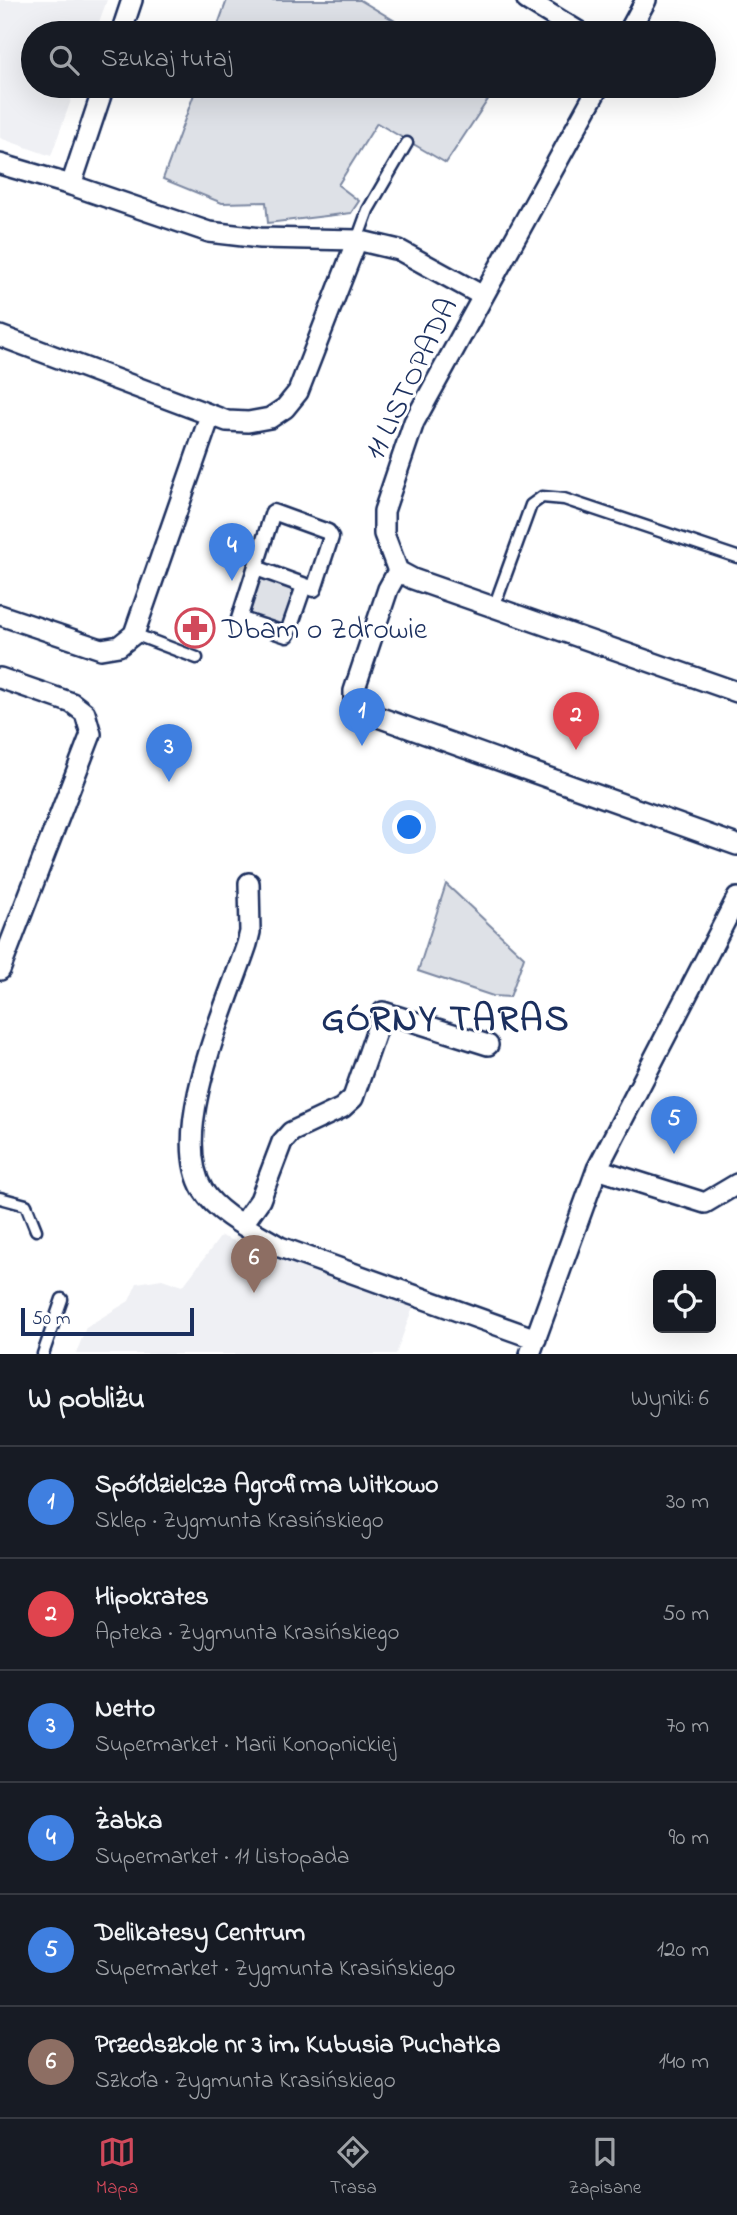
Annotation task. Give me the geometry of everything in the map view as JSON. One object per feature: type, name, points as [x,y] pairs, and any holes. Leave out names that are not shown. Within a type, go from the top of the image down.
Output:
[{"type":"street","points":[[125,21],[132,0]]},
{"type":"street","points":[[527,0],[561,21]]},
{"type":"street","points":[[635,21],[646,0]]},
{"type":"street","points":[[71,185],[100,98]]},
{"type":"street","name":"11 LISTOPADA","points":[[398,571],[384,534],[384,511],[414,422],[592,98]]},
{"type":"street","points":[[0,163],[209,232],[260,238],[357,240],[399,250],[483,296]]},
{"type":"street","points":[[0,335],[210,416],[248,422],[271,418],[285,408],[298,392],[357,240]]},
{"type":"street","points":[[0,615],[101,649],[119,646],[134,634],[210,416]]},
{"type":"street","points":[[256,568],[314,589],[331,537],[328,532],[273,512],[239,619],[287,635],[304,586]]},
{"type":"street","points":[[737,692],[398,571],[388,589],[354,691],[354,703],[364,712],[737,845]]},
{"type":"street","points":[[0,678],[72,703],[85,713],[92,734],[0,970]]},
{"type":"street","points":[[249,883],[250,932],[202,1081],[191,1133],[195,1170],[205,1193],[243,1224],[280,1247],[533,1347],[597,1169],[737,898]]},
{"type":"street","points":[[243,1224],[260,1200],[282,1142],[291,1132],[342,1108],[353,1098],[383,1012],[488,1045]]},
{"type":"street","points":[[597,1169],[705,1203],[737,1184]]},
{"type":"lane","points":[[357,240],[368,211],[407,144]]},
{"type":"lane","points":[[494,607],[531,505],[542,497],[564,499],[737,557]]},
{"type":"lane","points":[[134,634],[197,658]]},
{"type":"lane","points":[[0,1198],[26,1205],[36,1230]]},
{"type":"lane","points":[[43,1354],[62,1299]]},
{"type":"shaded area","points":[[0,0],[107,0],[99,21],[21,21],[21,98],[72,98],[51,156],[0,138]]},
{"type":"shaded area","points":[[227,0],[360,0],[395,21],[219,21]]},
{"type":"shaded area","points":[[193,98],[489,98],[446,163],[377,123],[338,185],[359,201],[351,213],[268,223],[266,202],[222,203],[163,179]]},
{"type":"shaded area","points":[[259,574],[299,588],[285,630],[244,617]]},
{"type":"shaded area","points":[[446,884],[524,957],[510,997],[493,996],[418,971]]},
{"type":"shaded area","points":[[221,1236],[413,1307],[396,1354],[76,1354],[86,1327],[129,1301],[137,1283],[162,1279],[183,1286]]},
{"type":"place","name":"Żabka","points":[[232,581]]},
{"type":"place","name":"Dbam o Zdrowie","points":[[195,628]]},
{"type":"place","name":"Spółdzielcza Agrofirma Witkowo","points":[[362,746]]},
{"type":"place","name":"Hipokrates","points":[[576,750]]},
{"type":"place","name":"Netto","points":[[169,782]]},
{"type":"place","name":"Delikatesy Centrum","points":[[674,1154]]},
{"type":"place","name":"Przedszkole nr 3 im. Kubusia Puchatka","points":[[254,1293]]},
{"type":"district","name":"GÓRNY TARAS","points":[[446,1017]]}]
